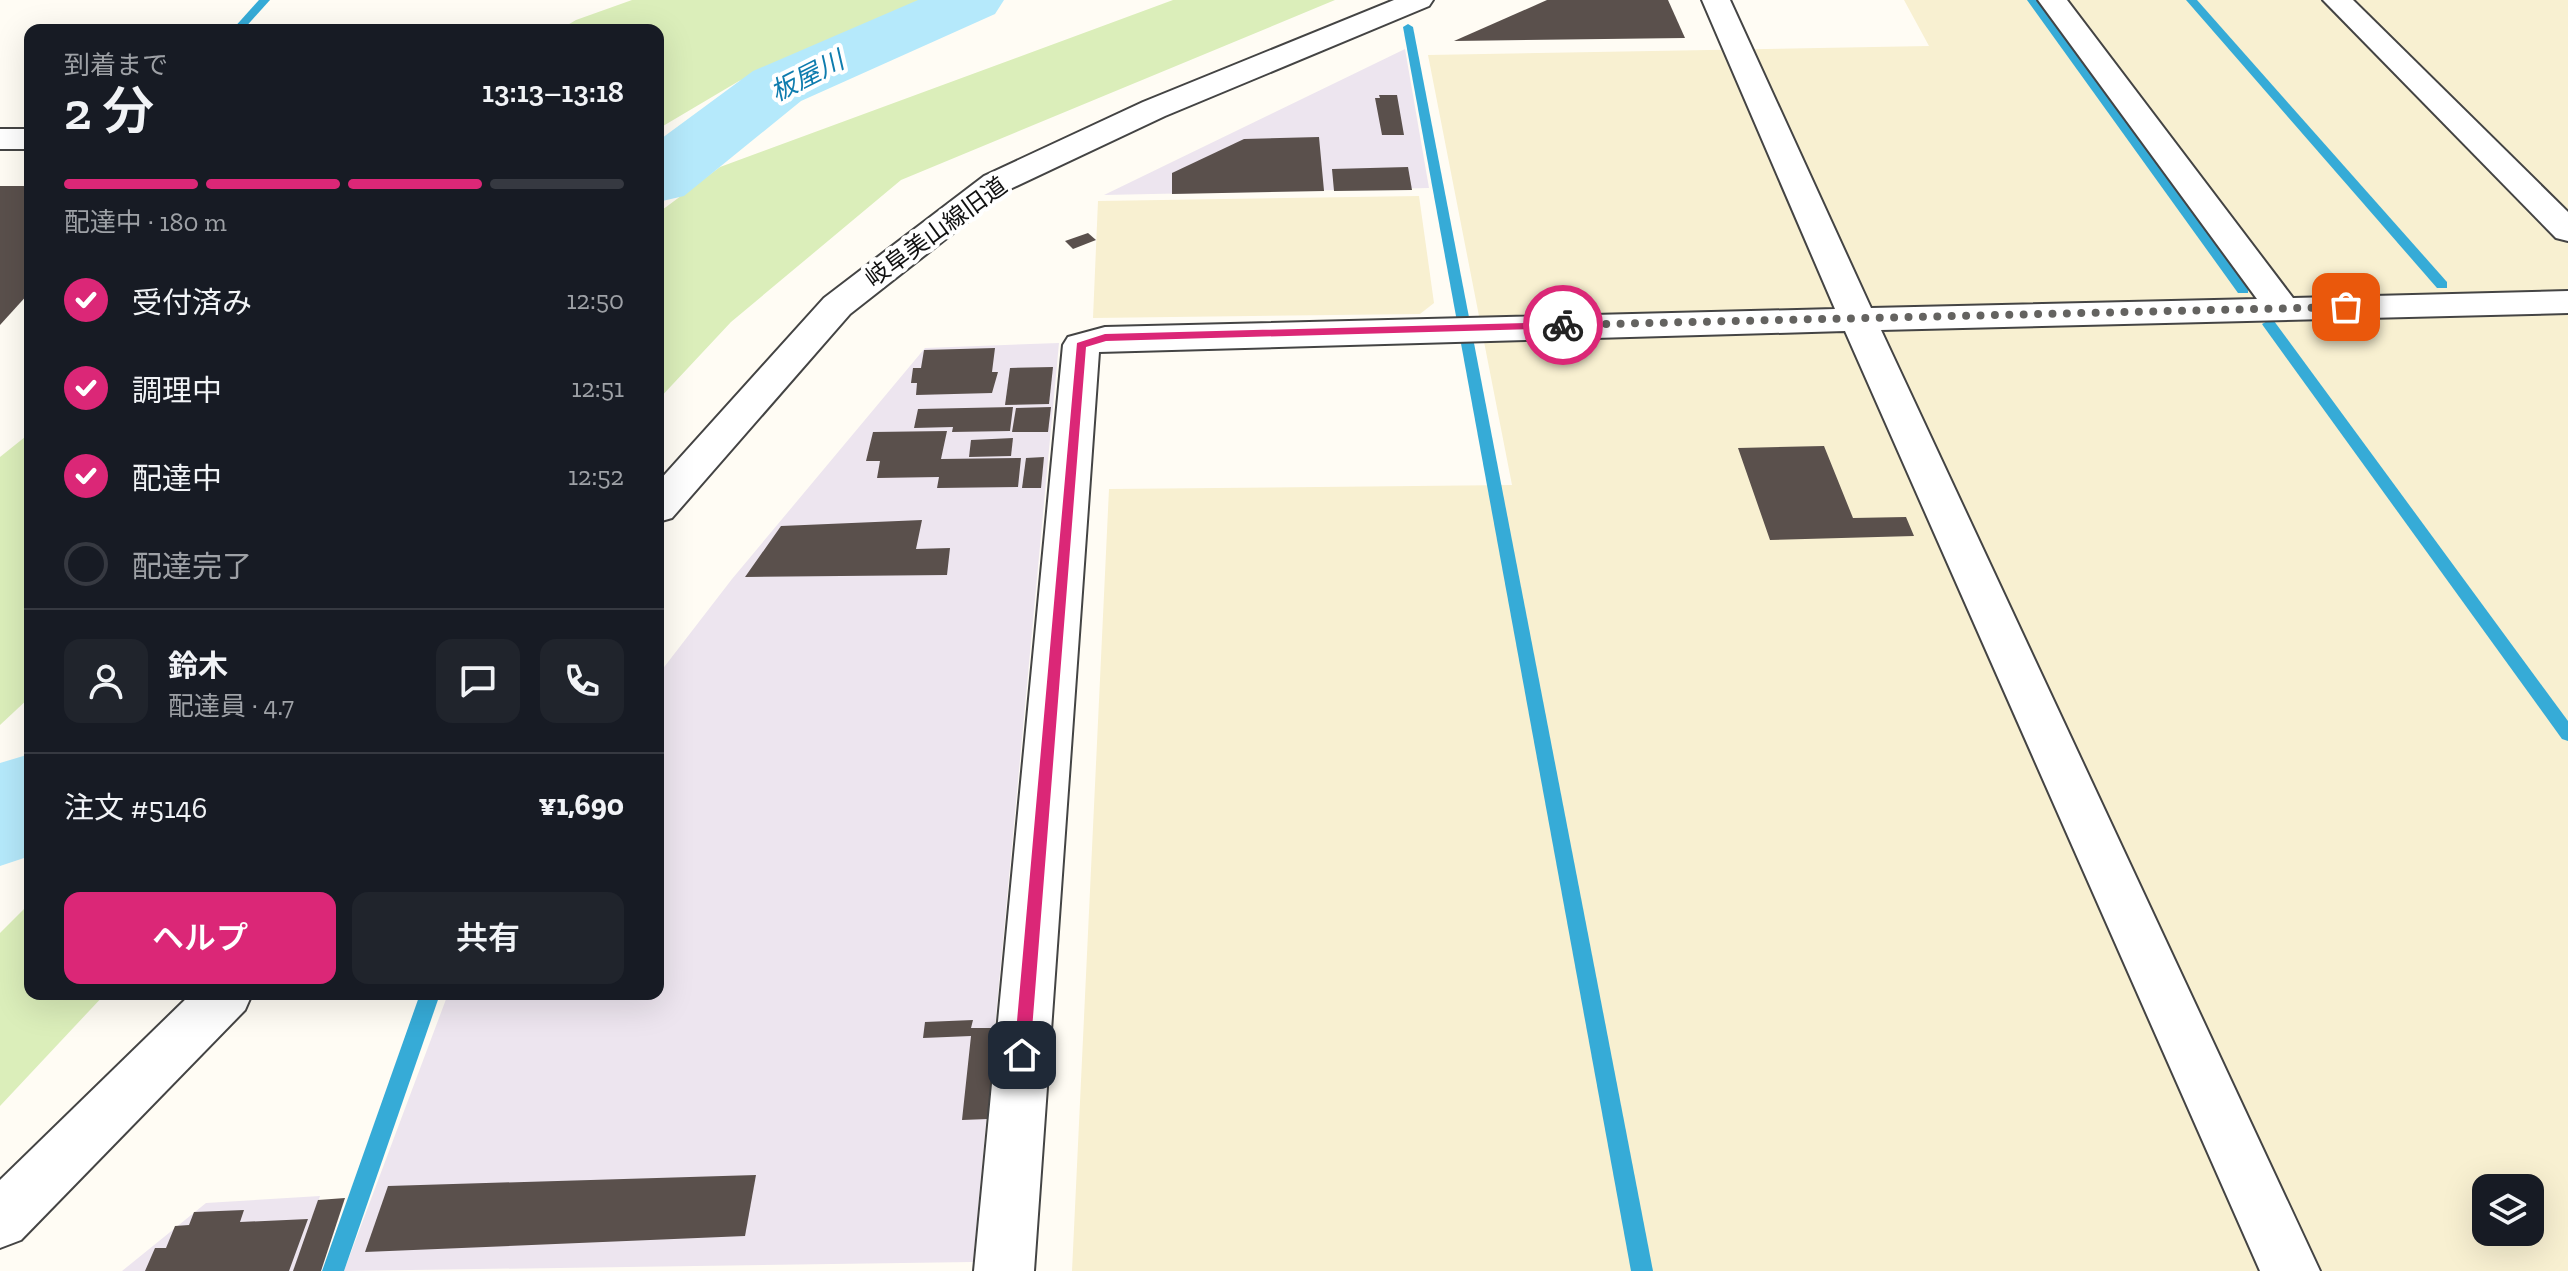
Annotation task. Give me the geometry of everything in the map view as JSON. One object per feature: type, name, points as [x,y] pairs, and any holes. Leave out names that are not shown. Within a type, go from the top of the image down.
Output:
[{"type":"street","name":"岐阜美山線旧道","points":[[664,501],[837,306],[996,183],[1154,109],[1419,0]]},
{"type":"street","points":[[1716,0],[2290,1271]]},
{"type":"street","points":[[2052,0],[2283,309]]},
{"type":"street","points":[[2337,0],[2568,231]]},
{"type":"street","points":[[0,139],[24,139]]},
{"type":"street","points":[[1004,1271],[1081,345],[1120,337],[2568,302]]},
{"type":"street","points":[[0,1220],[220,1000]]},
{"type":"shaded area","points":[[1904,0],[2568,0],[2568,1271],[1072,1271],[1109,489],[1512,485],[1428,55],[1929,46]]},
{"type":"shaded area","points":[[1405,49],[1429,188],[1104,195]]},
{"type":"shaded area","points":[[1419,196],[1434,303],[1420,314],[1093,318],[1098,201]]},
{"type":"shaded area","points":[[1059,343],[973,1262],[344,1271],[446,1000],[664,1000],[664,667],[732,579],[925,348]]},
{"type":"shaded area","points":[[320,1196],[295,1271],[122,1271],[206,1203]]},
{"type":"green space","points":[[632,0],[961,0],[739,81],[664,125],[664,24],[569,24]]},
{"type":"green space","points":[[1173,0],[1335,0],[901,180],[731,322],[664,394],[664,209],[720,167]]},
{"type":"green space","points":[[24,438],[24,703],[0,725],[0,457]]},
{"type":"green space","points":[[24,909],[24,1000],[99,1000],[0,1106],[0,933]]},
{"type":"building","points":[[1547,0],[1668,0],[1685,38],[1454,41]]},
{"type":"building","points":[[1379,95],[1397,95],[1404,135],[1382,135],[1375,98],[1380,98]]},
{"type":"building","points":[[1319,137],[1324,191],[1172,194],[1172,173],[1244,139]]},
{"type":"building","points":[[1408,167],[1412,190],[1334,191],[1332,169]]},
{"type":"building","points":[[0,186],[24,186],[24,299],[0,325]]},
{"type":"building","points":[[1088,233],[1096,240],[1073,249],[1065,241]]},
{"type":"building","points":[[995,348],[992,372],[998,372],[992,393],[916,395],[917,383],[911,383],[913,368],[921,368],[924,350]]},
{"type":"building","points":[[1053,367],[1049,404],[1005,405],[1010,368]]},
{"type":"building","points":[[1013,407],[1010,431],[952,432],[953,427],[914,428],[918,409]]},
{"type":"building","points":[[1051,407],[1048,432],[1012,432],[1016,408]]},
{"type":"building","points":[[947,431],[941,459],[1021,458],[1018,487],[937,488],[939,477],[877,478],[880,461],[866,461],[873,432]]},
{"type":"building","points":[[1013,438],[1011,456],[969,457],[971,440]]},
{"type":"building","points":[[1824,446],[1853,518],[1906,517],[1914,536],[1770,540],[1738,448]]},
{"type":"building","points":[[1044,457],[1041,488],[1022,488],[1026,458]]},
{"type":"building","points":[[922,520],[916,549],[950,548],[947,575],[745,577],[781,526]]},
{"type":"building","points":[[973,1020],[971,1028],[995,1028],[988,1119],[962,1120],[971,1036],[923,1038],[925,1022]]},
{"type":"building","points":[[756,1175],[745,1236],[365,1252],[388,1186]]},
{"type":"building","points":[[345,1198],[321,1271],[293,1271],[318,1200]]},
{"type":"building","points":[[244,1210],[240,1222],[308,1219],[289,1271],[145,1271],[155,1248],[166,1248],[175,1226],[189,1225],[194,1212]]},
{"type":"waterway","points":[[243,24],[265,0]]},
{"type":"waterway","name":"板屋川","points":[[664,174],[777,86],[972,0]]},
{"type":"waterway","points":[[2032,0],[2243,290]]},
{"type":"waterway","points":[[2191,0],[2442,285]]},
{"type":"waterway","points":[[1408,27],[1642,1271]]},
{"type":"waterway","points":[[2269,324],[2568,734]]},
{"type":"waterway","name":"板屋川","points":[[0,821],[24,802]]},
{"type":"waterway","points":[[333,1271],[428,1000]]},
{"type":"way so far","points":[[1563,325],[2346,307]]},
{"type":"route","points":[[1022,1055],[1081,345],[1105,338],[1563,325]]}]
